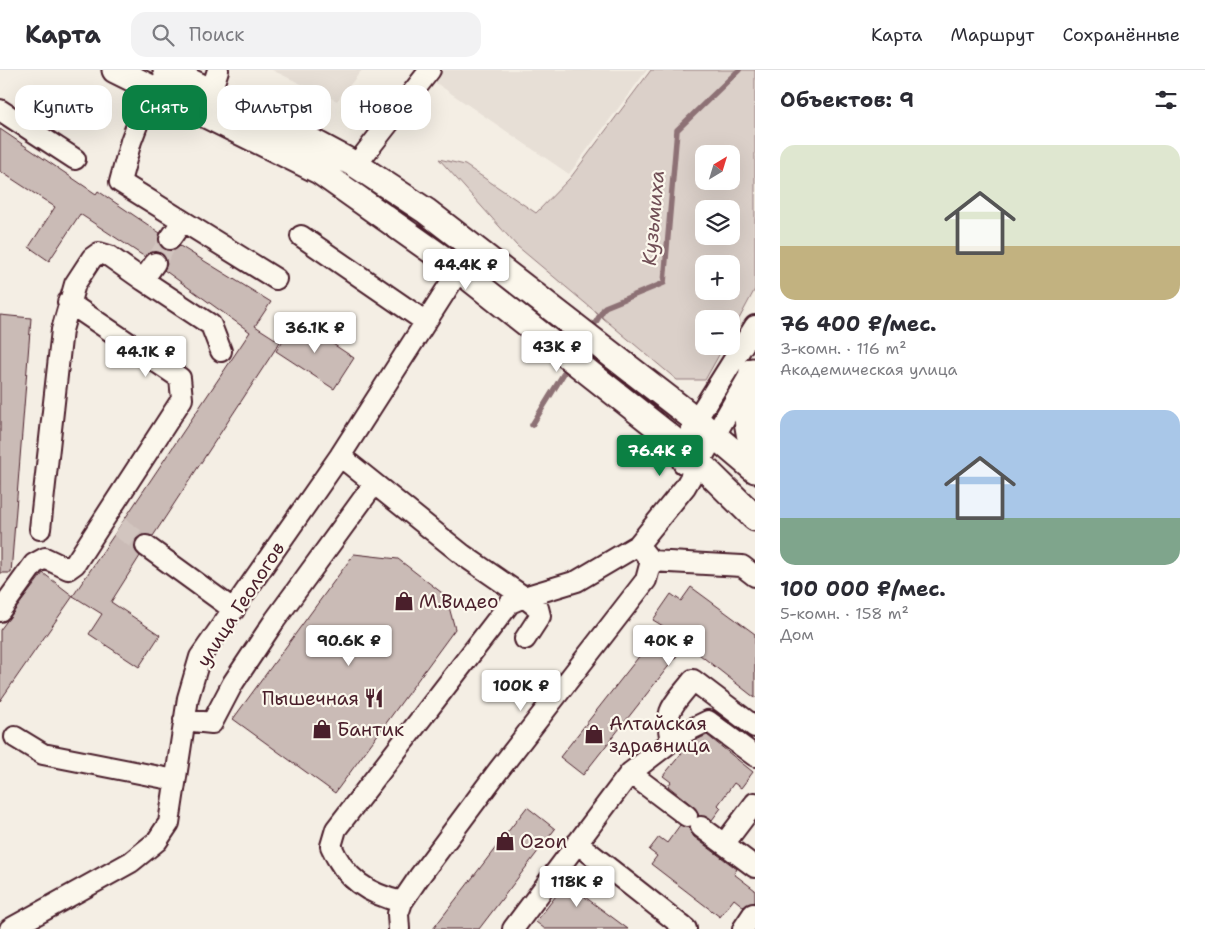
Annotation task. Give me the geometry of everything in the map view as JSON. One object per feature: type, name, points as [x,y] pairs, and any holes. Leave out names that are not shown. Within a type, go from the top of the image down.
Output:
[{"type":"main road","points":[[114,70],[158,79],[214,81],[356,165],[426,211],[705,428],[755,470]]},
{"type":"main road","points":[[158,79],[319,171],[458,270],[691,455],[755,518]]},
{"type":"main road","points":[[753,368],[746,419],[748,435],[755,451]]},
{"type":"street","points":[[356,165],[430,70]]},
{"type":"street","points":[[158,79],[131,141],[120,182],[276,279]]},
{"type":"street","points":[[0,110],[75,159]]},
{"type":"street","points":[[170,240],[182,222]]},
{"type":"street","points":[[301,236],[426,322]]},
{"type":"street","points":[[40,529],[62,330],[68,302],[75,284],[92,258],[99,253],[109,256],[211,325],[221,351]]},
{"type":"street","points":[[143,280],[155,263]]},
{"type":"street","name":"улица Геологов","points":[[10,929],[131,862],[157,841],[169,824],[188,698],[200,657],[340,456],[458,270]]},
{"type":"street","points":[[0,611],[34,564],[45,558],[68,569],[75,564],[113,522],[182,399],[180,378],[68,302]]},
{"type":"street","points":[[402,902],[383,898],[351,878],[339,865],[330,846],[336,829],[510,603],[577,581],[638,545],[664,511],[684,459],[691,455],[755,326]]},
{"type":"street","points":[[705,428],[753,368]]},
{"type":"street","points":[[340,456],[463,555],[538,608],[540,616],[525,639]]},
{"type":"street","points":[[184,720],[212,723],[233,683],[274,620],[374,484]]},
{"type":"street","points":[[638,545],[652,561],[742,566],[755,576]]},
{"type":"street","points":[[146,546],[234,610]]},
{"type":"street","points":[[399,929],[398,914],[402,902],[498,771],[646,580],[652,561]]},
{"type":"street","points":[[671,740],[667,726],[668,713],[693,680],[755,727]]},
{"type":"street","points":[[513,929],[630,773],[671,740],[708,721],[755,756]]},
{"type":"street","points":[[15,737],[43,754],[175,780]]},
{"type":"street","points":[[630,773],[755,867]]},
{"type":"street","points":[[724,844],[755,803]]},
{"type":"street","points":[[577,843],[686,929]]},
{"type":"shaded area","points":[[272,70],[362,70],[350,85],[341,85],[341,96],[337,101],[331,98],[331,85],[303,85]]},
{"type":"shaded area","points":[[417,70],[647,70],[569,174]]},
{"type":"shaded area","points":[[651,70],[755,70],[755,289],[740,317],[740,310],[695,310],[695,355],[719,355],[705,380],[677,380],[517,246],[439,159],[465,165],[536,213],[571,177]]},
{"type":"building","points":[[0,129],[96,194],[98,191],[160,233],[159,244],[164,249],[175,250],[180,246],[271,302],[255,326],[280,342],[153,536],[142,535],[136,539],[135,550],[140,556],[111,602],[160,635],[139,667],[89,634],[102,614],[73,596],[250,332],[164,270],[167,264],[162,254],[150,252],[145,257],[80,214],[49,261],[29,247],[55,207],[0,171]]},
{"type":"building","points":[[0,315],[31,318],[11,573],[0,573]]},
{"type":"building","points":[[297,320],[354,358],[334,389],[276,351]]},
{"type":"building","points":[[354,554],[398,559],[446,596],[455,629],[335,793],[233,719]]},
{"type":"building","points":[[43,573],[73,596],[0,701],[0,630]]},
{"type":"building","points":[[691,587],[755,634],[755,698],[686,644],[583,775],[560,757],[663,626],[653,620],[671,594],[681,601]]},
{"type":"building","points":[[707,735],[753,772],[741,788],[734,783],[718,805],[721,808],[712,820],[699,816],[694,807],[668,786],[671,782],[663,776],[690,743]]},
{"type":"building","points":[[527,807],[555,829],[479,929],[433,929]]},
{"type":"building","points":[[680,825],[689,827],[694,837],[737,869],[734,874],[755,890],[755,902],[744,907],[734,899],[720,917],[651,864],[657,856],[649,850],[659,837],[667,843]]},
{"type":"building","points":[[578,867],[597,882],[585,897],[628,929],[545,929],[536,922]]},
{"type":"waterway","name":"Кузьмиха","points":[[591,330],[605,307],[664,283],[677,130],[739,70]]},
{"type":"waterway","name":"Кузьмиха","points":[[532,425],[569,365]]},
{"type":"tunnel","points":[[155,263],[170,239]]},
{"type":"tunnel","points":[[119,527],[146,546]]},
{"type":"place","name":"М.Видео","points":[[404,601]]},
{"type":"place","name":"Пышечная","points":[[374,698]]},
{"type":"place","name":"Бантик","points":[[322,729]]},
{"type":"place","name":"Алтайская здравница","points":[[594,734]]},
{"type":"place","name":"Ozon","points":[[505,841]]}]
